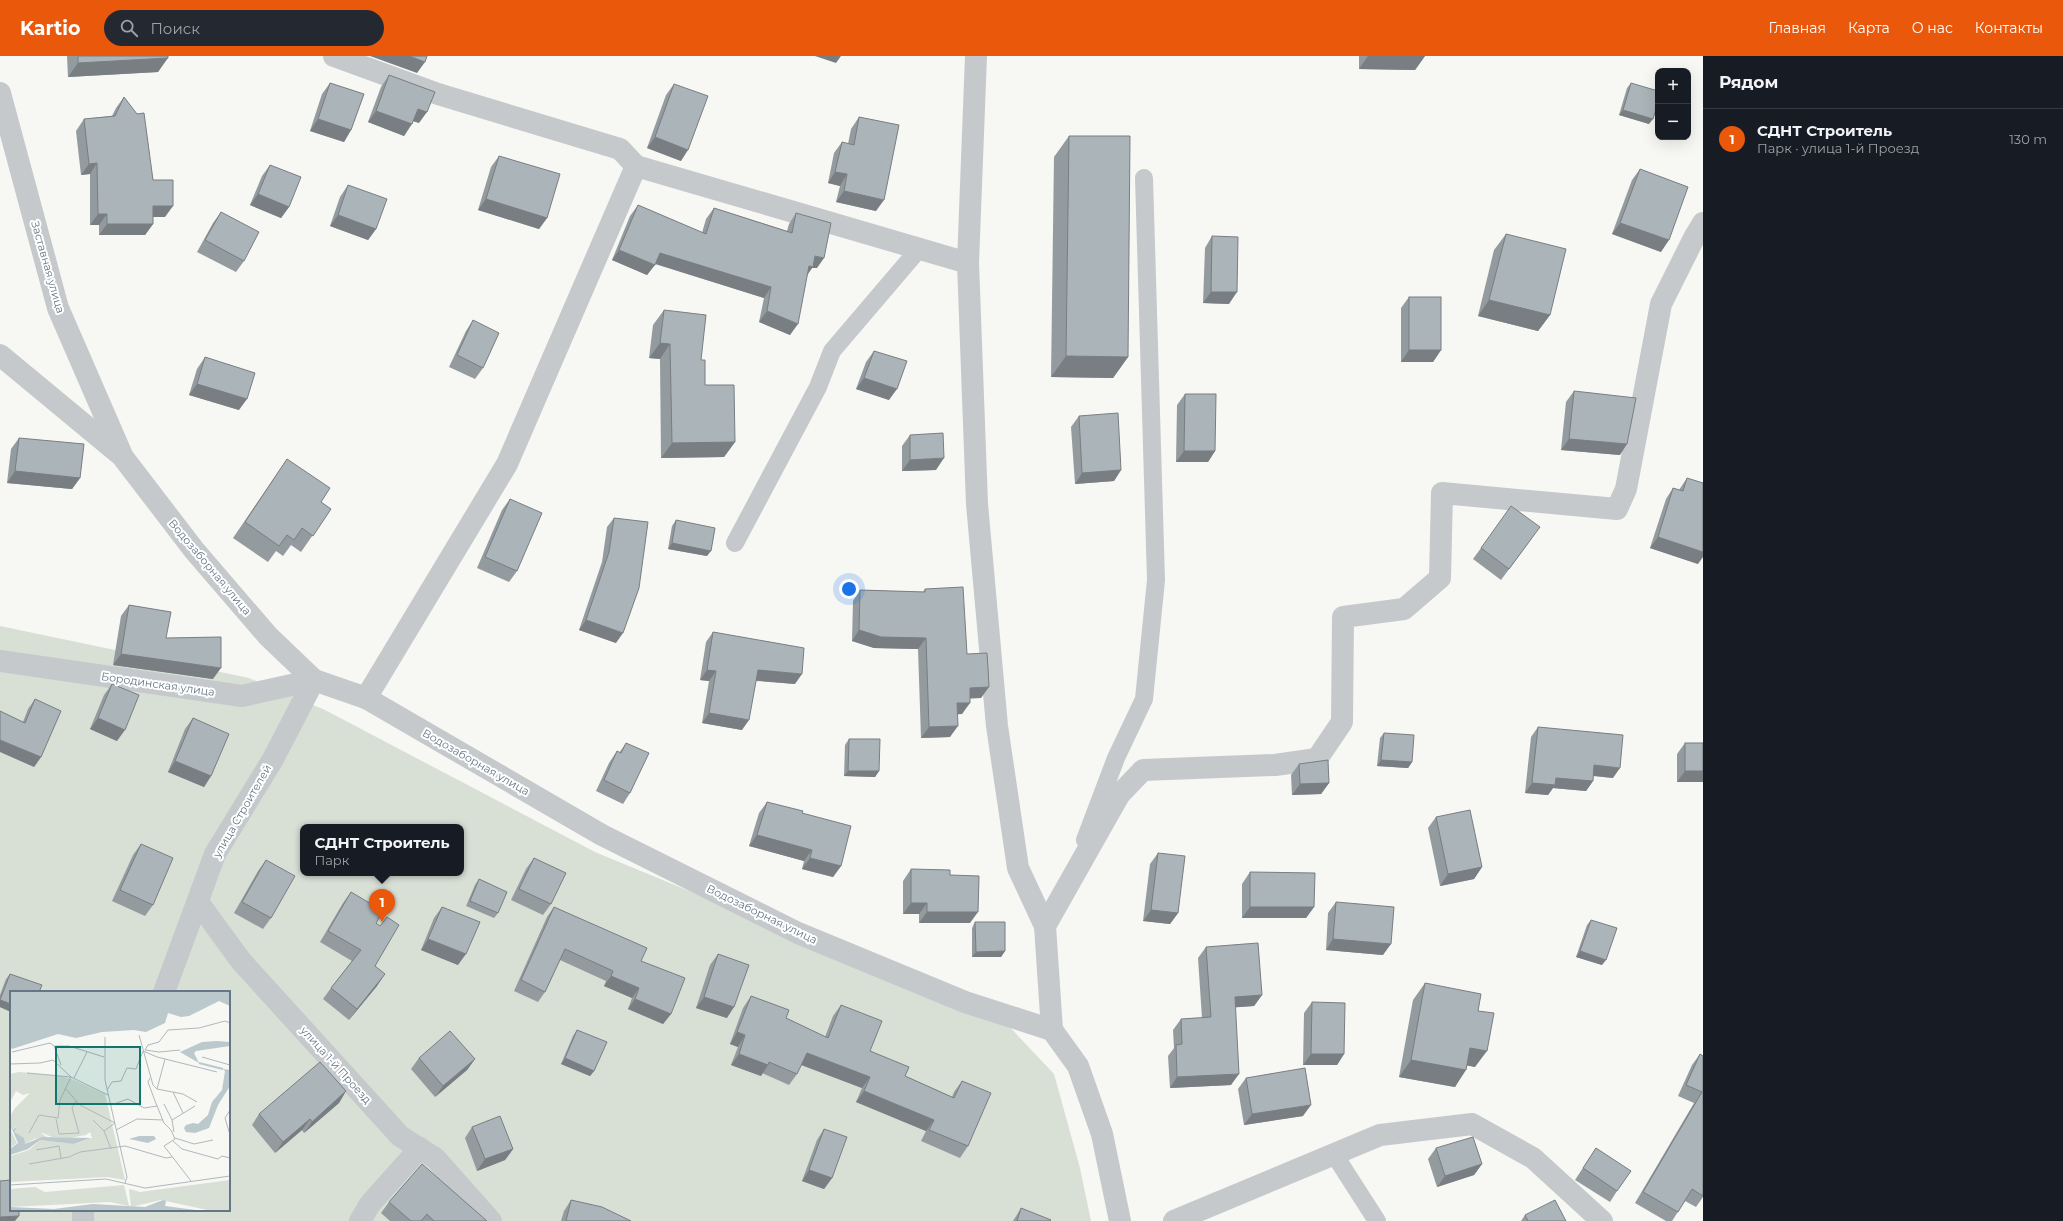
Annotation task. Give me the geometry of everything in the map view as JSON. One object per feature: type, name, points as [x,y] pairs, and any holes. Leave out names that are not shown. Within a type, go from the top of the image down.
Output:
[{"type":"street","points":[[334,56],[438,94],[620,150],[636,166],[968,264]]},
{"type":"street","points":[[976,56],[968,264],[977,504],[997,726],[1018,868],[1045,926],[1052,1030],[1078,1066],[1102,1134],[1120,1221]]},
{"type":"street","name":"Заставная улица","points":[[0,93],[58,308],[122,456]]},
{"type":"street","points":[[366,698],[507,464],[636,166]]},
{"type":"street","points":[[1045,926],[1119,795],[1143,770],[1275,765],[1317,759],[1342,722],[1343,617],[1404,609],[1440,578],[1442,493],[1617,509],[1626,490],[1661,304],[1694,238],[1703,224]]},
{"type":"street","name":"Водозаборная улица","points":[[0,355],[122,456],[194,550],[263,630],[314,680],[366,698],[602,836],[798,933],[965,1002],[1052,1030]]},
{"type":"street","name":"Бородинская улица","points":[[0,661],[242,696],[314,680]]},
{"type":"street","name":"улица Строителей","points":[[164,991],[215,854],[273,759],[314,680]]},
{"type":"street","name":"улица 1-й Проезд","points":[[198,902],[241,961],[400,1136],[435,1158],[491,1221]]},
{"type":"street","points":[[1174,1221],[1380,1135],[1472,1124],[1533,1158],[1602,1221]]},
{"type":"street","points":[[360,1221],[370,1204],[420,1148]]},
{"type":"lane","points":[[1068,884],[1116,758],[1144,699],[1156,580],[1144,178]]},
{"type":"lane","points":[[735,543],[818,387],[832,351],[919,249]]},
{"type":"lane","points":[[1334,1154],[1377,1221]]},
{"type":"shaded area","points":[[0,626],[249,678],[325,710],[595,852],[1005,1022],[1054,1074],[1080,1168],[1091,1221],[0,1221]]},
{"type":"building","points":[[78,56],[168,56],[168,58],[78,63]]},
{"type":"building","points":[[409,56],[427,56],[425,62]]},
{"type":"building","points":[[389,75],[435,92],[427,112],[418,109],[412,124],[376,111]]},
{"type":"building","points":[[330,83],[364,94],[351,130],[318,119]]},
{"type":"building","points":[[1631,83],[1655,90],[1655,112],[1653,119],[1623,110]]},
{"type":"building","points":[[674,84],[708,96],[688,150],[655,137]]},
{"type":"building","points":[[124,97],[137,114],[144,113],[153,180],[173,180],[173,206],[153,206],[153,224],[107,224],[107,214],[98,214],[97,163],[89,164],[84,119],[115,116]]},
{"type":"building","points":[[859,117],[899,125],[884,200],[844,191],[847,174],[835,172],[842,142],[854,145]]},
{"type":"building","points":[[1069,136],[1130,136],[1128,357],[1066,356]]},
{"type":"building","points":[[499,156],[560,174],[547,218],[486,199]]},
{"type":"building","points":[[270,165],[301,177],[289,207],[258,194]]},
{"type":"building","points":[[1640,169],[1688,187],[1669,240],[1620,223]]},
{"type":"building","points":[[348,185],[387,199],[376,229],[338,215]]},
{"type":"building","points":[[638,205],[706,234],[714,208],[792,233],[796,213],[831,223],[824,258],[815,256],[813,267],[809,266],[798,324],[767,311],[771,287],[660,253],[655,265],[619,250]]},
{"type":"building","points":[[221,212],[259,232],[244,261],[205,240]]},
{"type":"building","points":[[1506,234],[1566,249],[1550,315],[1489,300]]},
{"type":"building","points":[[1212,236],[1238,237],[1237,292],[1211,292]]},
{"type":"building","points":[[1409,297],[1441,297],[1441,350],[1409,350]]},
{"type":"building","points":[[664,310],[706,315],[701,360],[705,360],[705,385],[734,385],[735,442],[672,443],[670,344],[660,343]]},
{"type":"building","points":[[473,320],[499,333],[483,368],[457,355]]},
{"type":"building","points":[[874,351],[907,361],[897,389],[864,378]]},
{"type":"building","points":[[205,357],[255,373],[247,399],[197,384]]},
{"type":"building","points":[[1574,391],[1636,398],[1627,444],[1569,439]]},
{"type":"building","points":[[1185,394],[1216,394],[1215,451],[1184,451]]},
{"type":"building","points":[[1118,413],[1121,470],[1082,473],[1079,416]]},
{"type":"building","points":[[943,433],[944,458],[910,460],[910,435]]},
{"type":"building","points":[[19,438],[84,444],[80,478],[15,471]]},
{"type":"building","points":[[287,459],[330,488],[321,502],[331,509],[313,536],[302,528],[294,540],[287,535],[279,546],[245,522]]},
{"type":"building","points":[[1687,478],[1703,483],[1703,552],[1658,537],[1673,488],[1683,491]]},
{"type":"building","points":[[510,499],[542,513],[517,571],[485,557]]},
{"type":"building","points":[[1511,506],[1540,527],[1509,569],[1481,548]]},
{"type":"building","points":[[614,518],[648,522],[639,588],[623,633],[586,620],[609,552]]},
{"type":"building","points":[[676,520],[715,528],[711,551],[672,543]]},
{"type":"building","points":[[963,587],[967,654],[987,653],[989,687],[970,688],[970,703],[957,703],[958,726],[929,727],[926,638],[881,637],[859,630],[860,590],[925,592],[925,589]]},
{"type":"building","points":[[129,605],[171,612],[166,638],[221,637],[221,668],[121,654]]},
{"type":"building","points":[[713,632],[804,648],[802,674],[758,670],[749,720],[709,713],[716,671],[707,670]]},
{"type":"building","points":[[112,684],[139,695],[125,730],[98,718]]},
{"type":"building","points":[[35,699],[61,711],[41,757],[0,740],[0,711],[25,723]]},
{"type":"building","points":[[193,718],[229,734],[211,776],[175,761]]},
{"type":"building","points":[[1538,727],[1623,735],[1620,768],[1594,765],[1593,781],[1556,778],[1555,785],[1532,783]]},
{"type":"building","points":[[1384,733],[1414,735],[1412,762],[1381,760]]},
{"type":"building","points":[[849,739],[880,739],[879,771],[848,771]]},
{"type":"building","points":[[626,743],[649,753],[630,793],[604,780],[617,751],[621,753]]},
{"type":"building","points":[[1685,743],[1703,743],[1703,771],[1685,771]]},
{"type":"building","points":[[1328,760],[1329,783],[1300,784],[1299,764]]},
{"type":"building","points":[[767,802],[803,811],[802,813],[851,826],[841,866],[810,858],[812,850],[757,835]]},
{"type":"building","points":[[1470,810],[1482,867],[1448,874],[1436,817]]},
{"type":"building","points":[[141,844],[173,858],[153,905],[120,890]]},
{"type":"building","points":[[1158,853],[1185,856],[1178,913],[1151,910]]},
{"type":"building","points":[[534,858],[566,873],[551,904],[519,889]]},
{"type":"building","points":[[266,860],[295,876],[271,918],[242,902]]},
{"type":"building","points":[[911,869],[950,870],[950,875],[979,876],[978,912],[927,912],[927,903],[911,903]]},
{"type":"building","points":[[1250,872],[1315,873],[1314,907],[1250,907]]},
{"type":"building","points":[[479,879],[507,892],[498,913],[470,901]]},
{"type":"building","points":[[351,892],[383,911],[376,923],[380,926],[387,917],[399,925],[375,966],[385,974],[357,1009],[331,988],[361,950],[328,931]]},
{"type":"building","points":[[1336,902],[1394,907],[1391,944],[1333,939]]},
{"type":"building","points":[[442,907],[480,922],[466,954],[428,939]]},
{"type":"building","points":[[554,907],[647,948],[641,961],[685,978],[671,1014],[635,999],[639,988],[611,976],[613,971],[565,949],[545,992],[521,980]]},
{"type":"building","points":[[1591,920],[1617,928],[1606,960],[1580,951]]},
{"type":"building","points":[[975,922],[1005,922],[1005,951],[976,952]]},
{"type":"building","points":[[1258,943],[1262,995],[1235,997],[1239,1074],[1177,1077],[1176,1045],[1182,1044],[1181,1019],[1211,1017],[1206,947]]},
{"type":"building","points":[[718,954],[749,965],[734,1007],[704,997]]},
{"type":"building","points":[[10,974],[42,985],[39,991],[10,991],[10,1004],[0,1000]]},
{"type":"building","points":[[1425,983],[1481,994],[1478,1011],[1494,1013],[1487,1051],[1470,1048],[1466,1070],[1411,1060]]},
{"type":"building","points":[[751,996],[789,1010],[786,1018],[828,1038],[841,1005],[882,1021],[870,1051],[909,1067],[905,1076],[954,1098],[962,1081],[991,1093],[968,1146],[929,1130],[934,1120],[864,1091],[870,1077],[807,1053],[797,1074],[769,1062],[768,1065],[739,1054],[745,1035],[737,1032]]},
{"type":"building","points":[[1312,1002],[1345,1003],[1344,1054],[1311,1054]]},
{"type":"building","points":[[577,1030],[607,1042],[594,1071],[565,1058]]},
{"type":"building","points":[[450,1031],[475,1059],[443,1086],[419,1058]]},
{"type":"building","points":[[1700,1054],[1703,1056],[1703,1196],[1692,1189],[1678,1212],[1643,1192],[1702,1092],[1686,1085]]},
{"type":"building","points":[[320,1062],[346,1091],[312,1122],[310,1119],[283,1142],[259,1114]]},
{"type":"building","points":[[1305,1068],[1311,1105],[1252,1114],[1246,1078]]},
{"type":"building","points":[[500,1116],[513,1149],[485,1159],[472,1127]]},
{"type":"building","points":[[824,1129],[847,1137],[832,1178],[809,1170]]},
{"type":"building","points":[[1473,1137],[1482,1164],[1445,1176],[1436,1148]]},
{"type":"building","points":[[1596,1148],[1631,1171],[1617,1191],[1583,1168]]},
{"type":"building","points":[[422,1164],[487,1221],[434,1221],[427,1214],[421,1221],[411,1221],[389,1202]]},
{"type":"building","points":[[10,1180],[10,1211],[19,1211],[19,1216],[0,1217],[0,1181]]},
{"type":"building","points":[[571,1200],[602,1207],[631,1221],[566,1221]]},
{"type":"building","points":[[1555,1200],[1566,1221],[1528,1221],[1525,1215]]},
{"type":"building","points":[[1021,1208],[1051,1220],[1017,1221]]},
{"type":"place","name":"СДНТ Строитель","points":[[382,922]]}]
